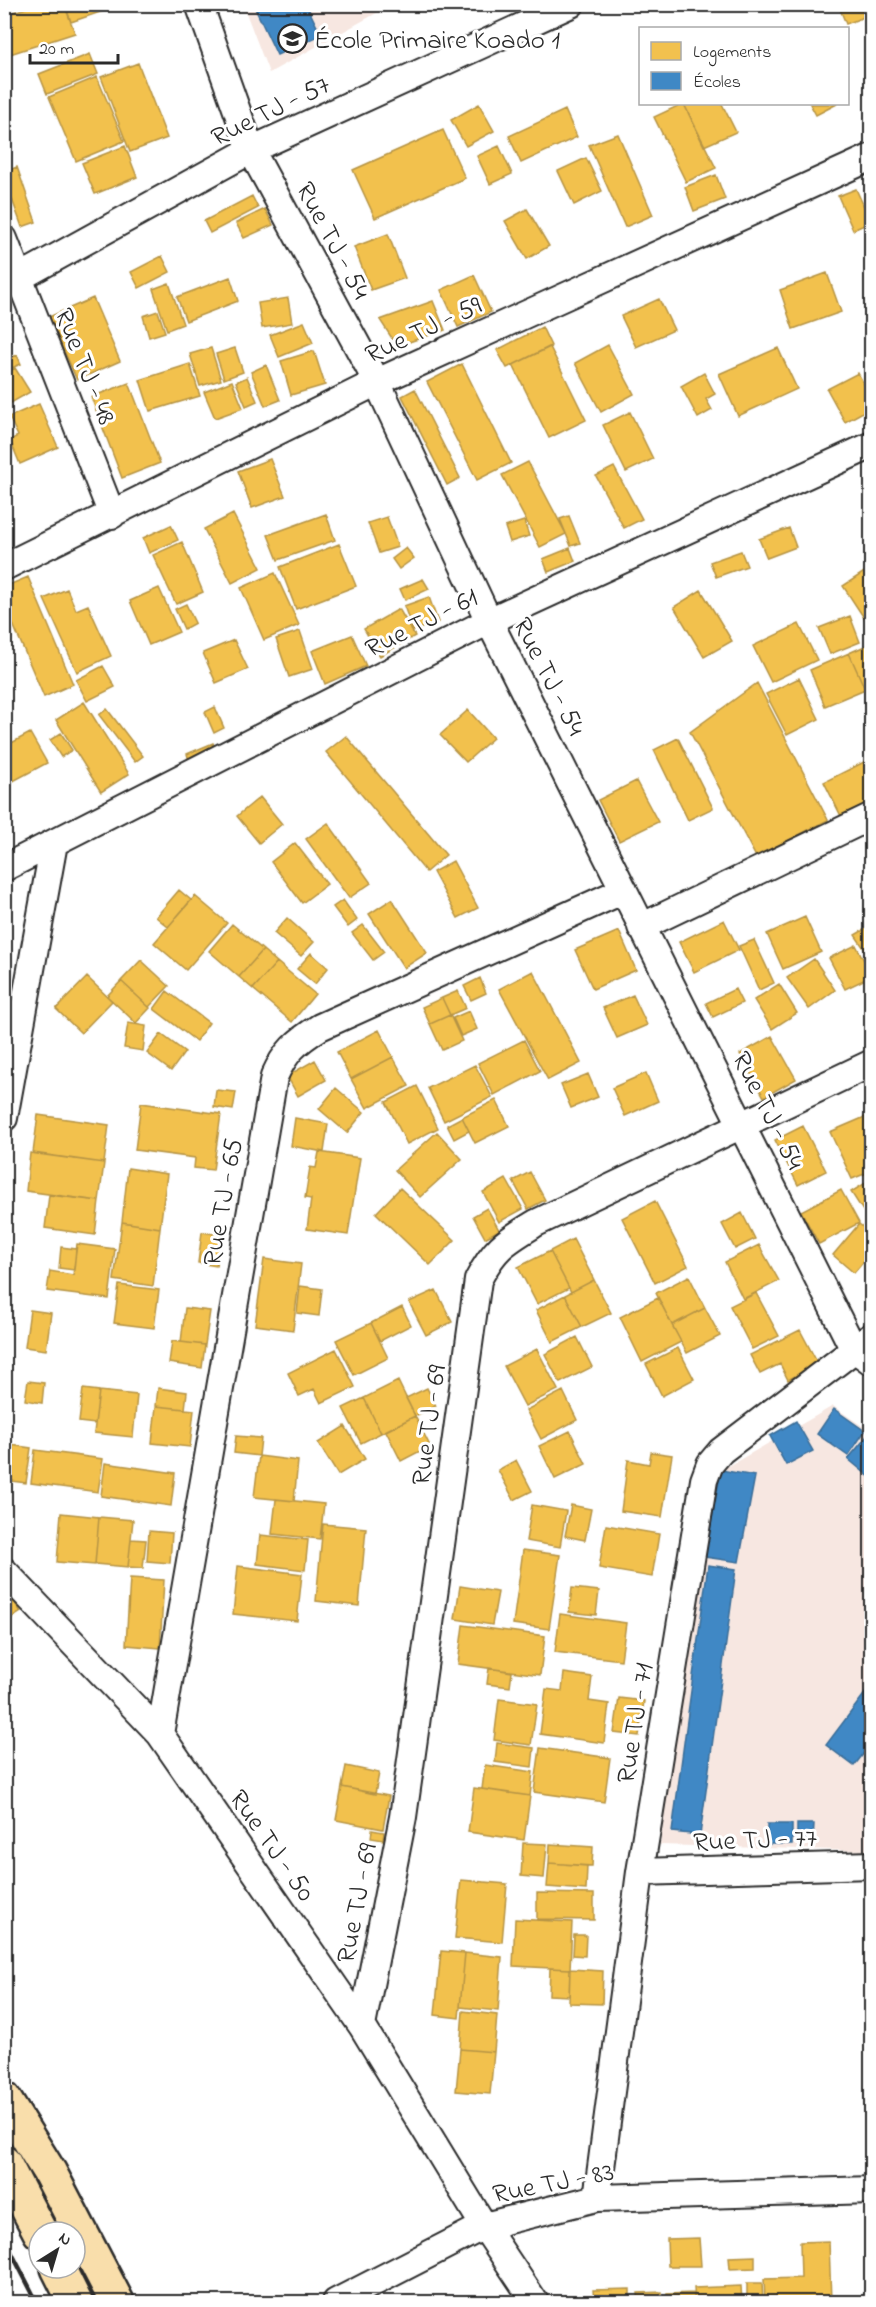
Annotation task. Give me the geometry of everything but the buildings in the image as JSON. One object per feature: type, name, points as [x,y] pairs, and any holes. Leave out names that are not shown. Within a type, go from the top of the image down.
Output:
[{"type":"main road","points":[[4,2099],[50,2173],[117,2302]]},
{"type":"main road","points":[[4,2163],[34,2220]]},
{"type":"main road","points":[[64,2280],[75,2302]]},
{"type":"street","name":"Rue TJ - 54","points":[[199,4],[251,150],[377,382],[489,621],[641,927],[743,1125],[865,1349]]},
{"type":"street","name":"Rue TJ - 57","points":[[12,283],[251,150],[571,4]]},
{"type":"street","name":"Rue TJ - 59","points":[[4,567],[377,382],[872,157]]},
{"type":"street","name":"Rue TJ - 48","points":[[4,239],[12,283],[112,515]]},
{"type":"street","name":"Rue TJ - 61","points":[[4,868],[489,621],[872,445]]},
{"type":"street","points":[[641,927],[872,816]]},
{"type":"street","points":[[4,1118],[54,843]]},
{"type":"street","name":"Rue TJ - 65","points":[[160,1734],[273,1077],[283,1056],[301,1039],[320,1027],[624,891]]},
{"type":"street","name":"Rue TJ - 69","points":[[362,2026],[403,1817],[478,1280],[491,1256],[509,1239],[536,1223],[872,1064]]},
{"type":"street","name":"Rue TJ - 71","points":[[597,2198],[640,1872],[704,1480],[710,1464],[721,1451],[865,1349]]},
{"type":"street","name":"Rue TJ - 50","points":[[4,1571],[160,1734],[362,2026],[484,2226],[535,2302]]},
{"type":"street","name":"Rue TJ - 77","points":[[640,1872],[872,1865]]},
{"type":"street","name":"Rue TJ - 83","points":[[336,2302],[484,2226],[597,2198],[872,2190]]},
{"type":"shaded area","name":"École Primaire Koado 1","points":[[243,5],[391,5],[269,73]]},
{"type":"shaded area","points":[[833,1406],[871,1432],[871,1851],[660,1845],[708,1478]]},
{"type":"railway","points":[[4,2238],[37,2302]]},
{"type":"place","name":"École Primaire Koado 1","points":[[293,39]]}]
